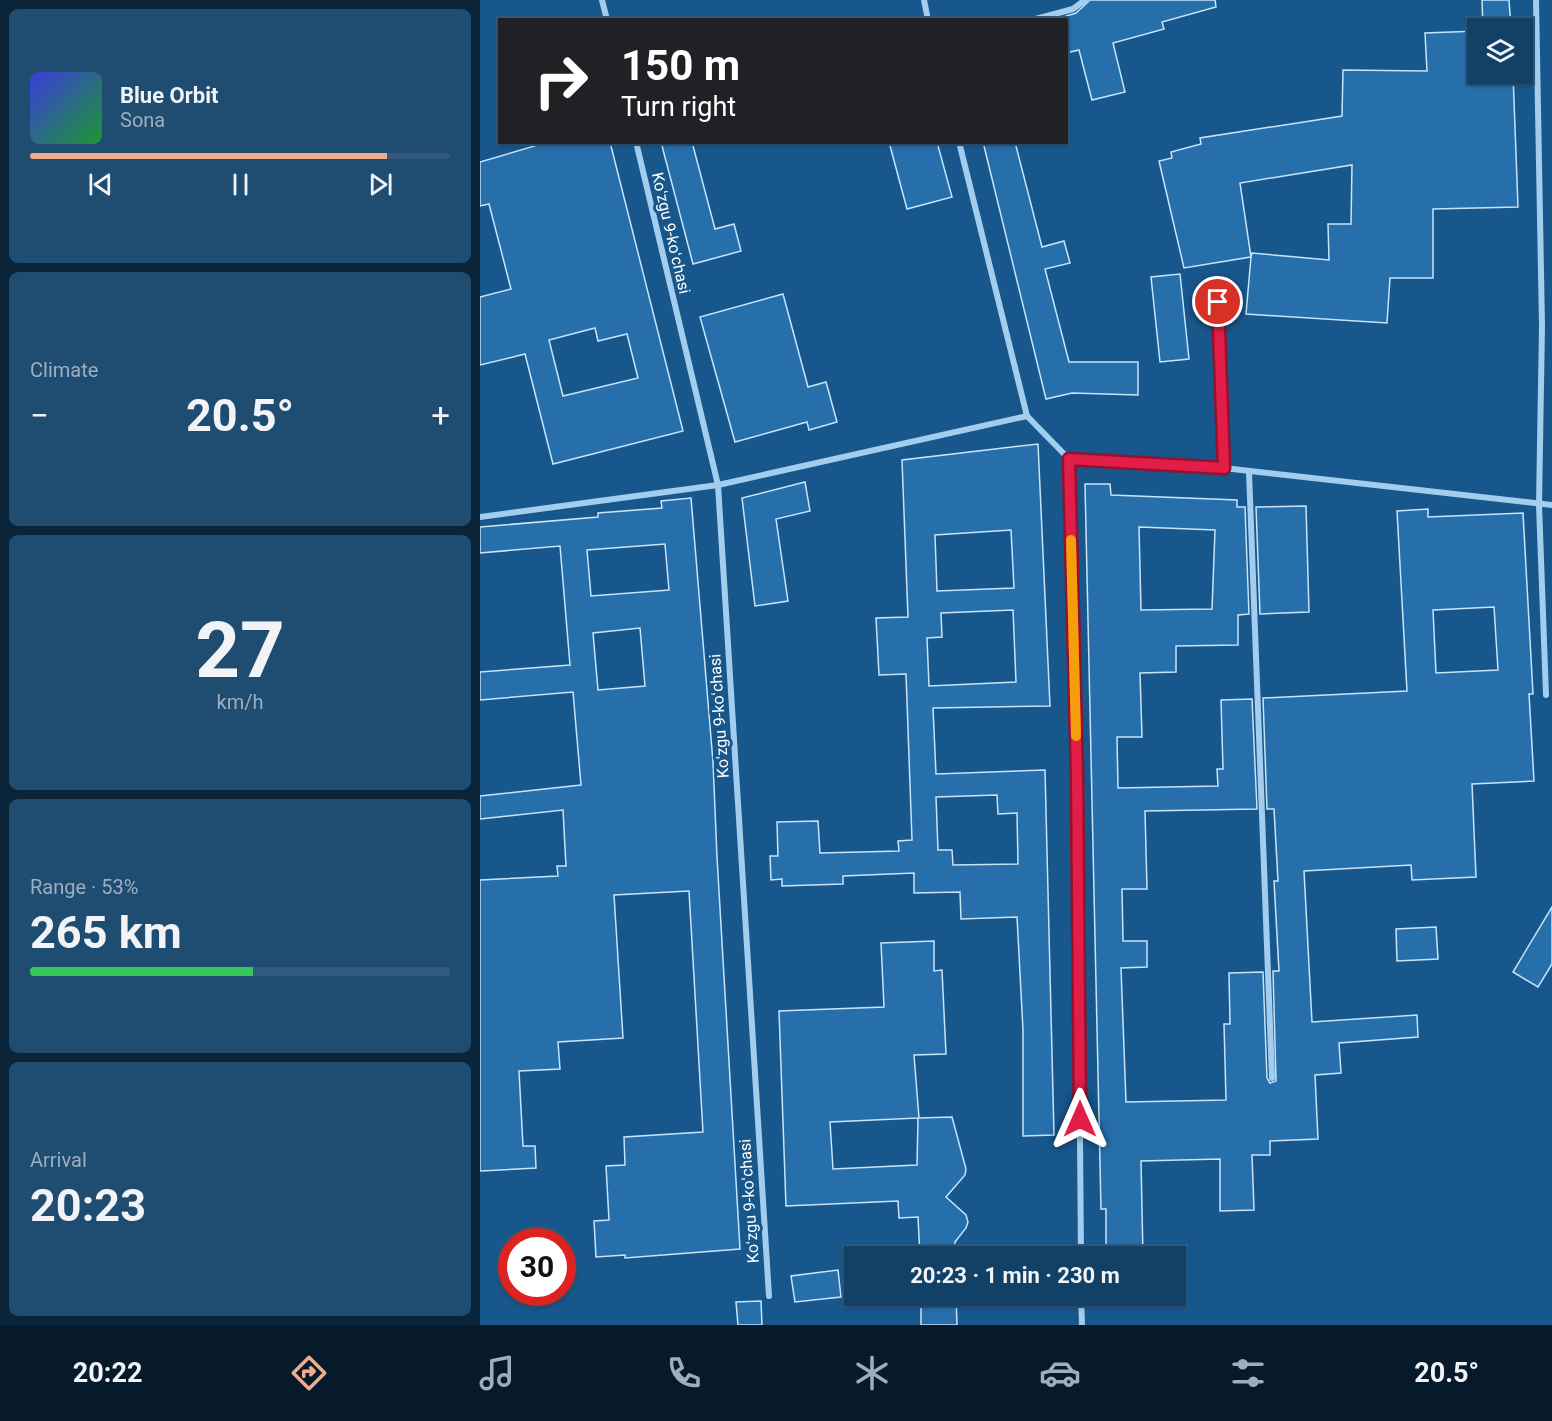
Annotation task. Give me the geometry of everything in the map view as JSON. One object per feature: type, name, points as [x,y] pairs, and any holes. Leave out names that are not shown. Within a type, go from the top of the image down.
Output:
[{"type":"street","points":[[602,0],[606,18]]},
{"type":"street","points":[[924,0],[928,18]]},
{"type":"street","points":[[1039,18],[1073,9],[1085,0]]},
{"type":"street","points":[[1536,0],[1542,326],[1539,505],[1546,695]]},
{"type":"street","name":"Koʻzgu 9-koʻchasi","points":[[636,144],[718,485],[769,1296]]},
{"type":"street","points":[[959,144],[1027,416],[1069,459],[1224,468],[1552,505]]},
{"type":"street","points":[[480,517],[718,485],[1027,416]]},
{"type":"street","points":[[1069,459],[1077,775],[1081,1246]]},
{"type":"street","points":[[1249,472],[1272,1078]]},
{"type":"street","points":[[1081,1306],[1082,1325]]},
{"type":"lane","points":[[1217,278],[1224,468]]},
{"type":"building","points":[[1090,0],[1215,0],[1216,7],[1162,22],[1164,29],[1113,43],[1125,92],[1092,100],[1079,50],[1068,53],[1068,18],[1066,16],[1076,13]]},
{"type":"building","points":[[1482,0],[1509,0],[1510,18],[1483,18]]},
{"type":"building","points":[[1467,31],[1467,84],[1513,84],[1518,207],[1433,209],[1433,278],[1390,278],[1387,323],[1246,314],[1251,257],[1184,268],[1159,161],[1172,158],[1171,152],[1201,144],[1200,138],[1342,116],[1343,70],[1427,71],[1425,33]],"holes":[[[1352,165],[1351,224],[1328,224],[1329,260],[1252,253],[1251,257],[1240,183]]]},
{"type":"building","points":[[541,144],[611,144],[683,431],[553,464],[525,354],[480,365],[480,297],[511,289],[489,204],[480,206],[480,162]],"holes":[[[595,328],[598,341],[627,334],[638,378],[563,396],[549,340]]]},
{"type":"building","points":[[662,144],[693,144],[715,229],[734,224],[741,251],[693,264]]},
{"type":"building","points":[[890,144],[938,144],[952,197],[907,209]]},
{"type":"building","points":[[983,144],[1016,144],[1042,247],[1064,241],[1070,263],[1045,269],[1069,362],[1138,362],[1138,395],[1072,393],[1046,399]]},
{"type":"building","points":[[1180,274],[1189,359],[1160,362],[1151,277]]},
{"type":"building","points":[[783,294],[808,387],[826,382],[837,422],[809,430],[807,422],[735,442],[700,317]]},
{"type":"building","points":[[1038,444],[1050,706],[933,708],[936,774],[1045,770],[1054,1135],[1023,1136],[1023,1030],[1017,917],[961,919],[960,892],[914,893],[914,873],[843,876],[843,884],[782,886],[782,879],[771,880],[770,856],[778,856],[777,822],[818,821],[820,853],[899,851],[898,841],[912,840],[906,674],[879,675],[876,618],[908,617],[902,460]],"holes":[[[1011,530],[1014,588],[937,591],[935,535]],[[1013,610],[1016,682],[929,686],[927,638],[942,637],[941,613]],[[997,795],[998,814],[1017,813],[1018,864],[953,865],[952,850],[938,850],[936,797]]]},
{"type":"building","points":[[805,482],[810,511],[776,519],[788,601],[755,606],[742,498]]},
{"type":"building","points":[[1085,484],[1110,484],[1111,495],[1237,500],[1237,507],[1245,507],[1249,614],[1238,615],[1238,645],[1176,646],[1176,672],[1140,673],[1142,737],[1117,737],[1118,788],[1218,786],[1217,769],[1223,769],[1221,700],[1252,699],[1257,809],[1145,811],[1147,889],[1122,889],[1123,941],[1147,941],[1147,967],[1121,968],[1126,1102],[1226,1100],[1224,1024],[1230,1024],[1229,973],[1263,972],[1267,1078],[1270,1083],[1276,1081],[1273,971],[1279,971],[1274,881],[1278,881],[1274,809],[1267,809],[1263,698],[1407,691],[1397,511],[1428,509],[1428,517],[1523,513],[1533,694],[1529,694],[1534,781],[1472,784],[1476,877],[1412,880],[1411,865],[1304,871],[1312,1022],[1417,1015],[1418,1037],[1339,1043],[1341,1073],[1315,1075],[1318,1139],[1270,1141],[1270,1155],[1252,1155],[1254,1210],[1220,1211],[1220,1159],[1141,1161],[1143,1246],[1106,1246],[1106,1209],[1101,1209]],"holes":[[[1139,527],[1215,530],[1212,609],[1141,610]],[[1494,607],[1498,670],[1436,673],[1433,610]]]},
{"type":"building","points":[[691,498],[713,762],[740,1249],[625,1258],[625,1255],[596,1257],[594,1221],[609,1220],[606,1166],[625,1165],[624,1137],[703,1132],[689,891],[614,895],[623,1038],[558,1042],[560,1069],[519,1071],[523,1146],[535,1146],[536,1168],[480,1171],[480,880],[558,876],[557,866],[566,866],[563,810],[480,819],[480,796],[581,785],[573,692],[480,700],[480,672],[570,665],[560,546],[480,553],[480,527],[598,517],[598,513],[662,508],[661,501]],"holes":[[[665,544],[669,590],[591,596],[587,550]],[[640,628],[645,686],[598,690],[593,633]]]},
{"type":"building","points":[[1306,506],[1309,612],[1260,614],[1256,507]]},
{"type":"building","points":[[1552,907],[1552,964],[1538,987],[1513,972]]},
{"type":"building","points":[[1436,927],[1438,959],[1397,961],[1396,929]]},
{"type":"building","points":[[934,941],[934,971],[942,970],[946,1054],[914,1055],[919,1118],[952,1117],[966,1169],[965,1175],[946,1197],[966,1215],[968,1222],[955,1242],[955,1246],[919,1246],[918,1217],[899,1218],[898,1201],[786,1206],[779,1011],[884,1007],[881,943]],"holes":[[[918,1118],[917,1165],[833,1169],[830,1122]]]},
{"type":"building","points":[[838,1270],[841,1297],[795,1302],[791,1276]]},
{"type":"building","points":[[761,1301],[762,1325],[738,1325],[736,1302]]},
{"type":"building","points":[[921,1306],[956,1306],[957,1325],[921,1325]]},
{"type":"slow traffic","points":[[1071,540],[1076,736]]},
{"type":"route","points":[[1080,1119],[1077,775],[1069,459],[1224,468],[1218,302]]}]
